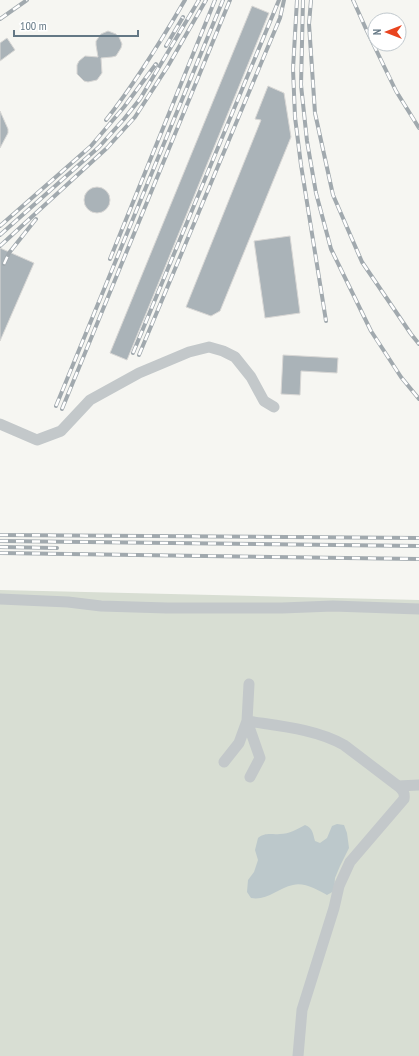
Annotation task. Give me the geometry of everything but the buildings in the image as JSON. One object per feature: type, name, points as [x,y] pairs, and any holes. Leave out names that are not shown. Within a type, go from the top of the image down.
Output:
[{"type":"street","points":[[0,424],[37,440],[61,431],[90,400],[139,373],[189,352],[209,347],[223,351],[235,357],[251,376],[264,401],[274,407]]},
{"type":"street","points":[[0,599],[68,602],[101,606],[167,608],[282,608],[334,606],[419,609]]},
{"type":"street","points":[[224,762],[239,743],[247,721],[249,684]]},
{"type":"street","points":[[247,721],[260,758],[250,777]]},
{"type":"street","points":[[247,721],[298,729],[336,740],[403,790],[404,799],[350,862],[339,886],[334,908],[302,1010],[298,1056]]},
{"type":"street","points":[[398,786],[419,785]]},
{"type":"shaded area","points":[[0,590],[419,600],[419,1056],[0,1056]]},
{"type":"shaded area","points":[[337,824],[344,825],[347,833],[349,848],[335,878],[334,891],[327,895],[311,887],[297,884],[262,898],[251,898],[247,892],[248,880],[254,872],[258,860],[255,850],[258,838],[266,834],[287,833],[305,825],[311,830],[315,841],[320,843],[327,838],[332,826]]},
{"type":"railway","points":[[0,19],[27,0]]},
{"type":"railway","points":[[106,120],[148,61],[185,0]]},
{"type":"railway","points":[[0,235],[99,147],[124,119],[140,99],[199,0]]},
{"type":"railway","points":[[0,246],[107,148],[135,117],[168,66],[206,0]]},
{"type":"railway","points":[[110,259],[215,0]]},
{"type":"railway","points":[[56,406],[223,0]]},
{"type":"railway","points":[[62,409],[230,0]]},
{"type":"railway","points":[[133,353],[279,0]]},
{"type":"railway","points":[[139,355],[280,18],[284,0]]},
{"type":"railway","points":[[297,0],[293,69],[295,117],[301,165],[326,321]]},
{"type":"railway","points":[[303,0],[301,85],[307,141],[316,193],[331,249],[371,331],[401,377],[419,399]]},
{"type":"railway","points":[[311,0],[309,24],[315,113],[333,195],[362,262],[419,344]]},
{"type":"railway","points":[[353,0],[396,91],[419,128]]},
{"type":"railway","points":[[166,46],[183,17]]},
{"type":"railway","points":[[0,226],[91,146],[124,107],[156,64]]},
{"type":"railway","points":[[4,264],[9,253],[36,219]]},
{"type":"railway","points":[[0,535],[419,538]]},
{"type":"railway","points":[[0,541],[419,546]]},
{"type":"railway","points":[[0,547],[57,548]]},
{"type":"railway","points":[[0,553],[419,559]]}]
